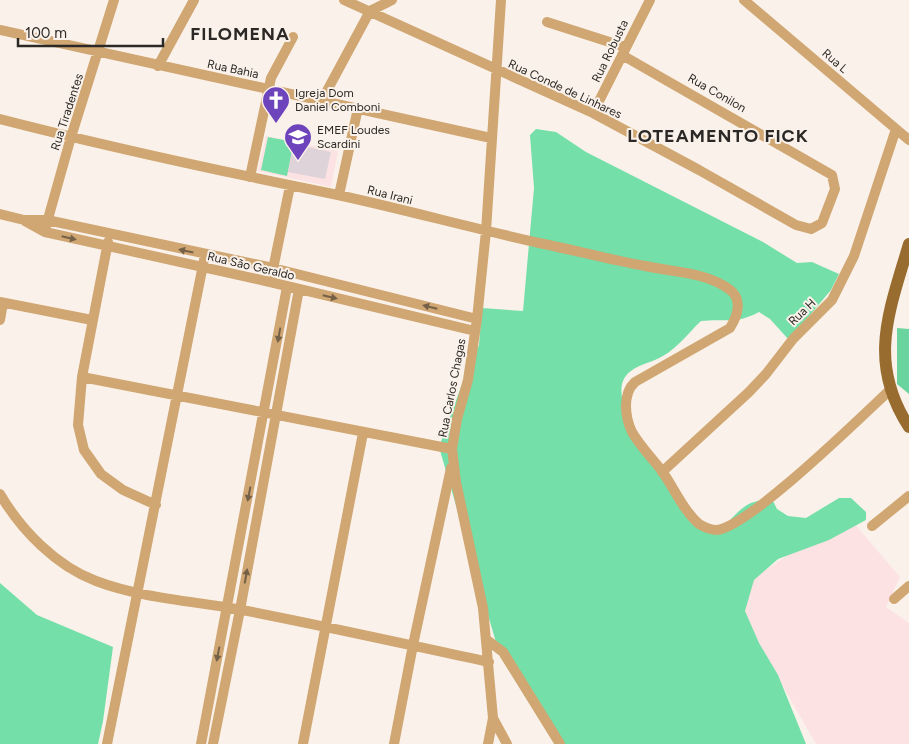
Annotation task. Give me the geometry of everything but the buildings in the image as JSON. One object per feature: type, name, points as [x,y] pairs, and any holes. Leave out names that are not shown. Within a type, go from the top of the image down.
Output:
[{"type":"main road","points":[[909,244],[890,308],[884,346],[890,390],[909,427]]},
{"type":"street","name":"Rua Tiradentes","points":[[45,232],[71,137],[99,52],[112,0]]},
{"type":"street","points":[[158,66],[194,0]]},
{"type":"street","name":"Rua Conde de Linhares","points":[[344,0],[593,114],[796,225]]},
{"type":"street","points":[[322,100],[370,11],[392,0]]},
{"type":"street","name":"Rua Carlos Chagas","points":[[502,0],[486,231],[477,319],[468,380],[457,419],[452,449],[453,462],[483,608],[494,718],[507,744]]},
{"type":"street","name":"Rua Robusta","points":[[593,114],[650,0]]},
{"type":"street","name":"Rua L","points":[[744,0],[909,140]]},
{"type":"street","name":"Rua Conilon","points":[[547,22],[623,51],[832,175],[835,189],[822,223],[811,229],[796,225]]},
{"type":"street","name":"Rua Bahia","points":[[0,30],[491,138]]},
{"type":"street","points":[[250,177],[271,78],[293,37]]},
{"type":"street","points":[[339,195],[358,108]]},
{"type":"street","name":"Rua Irani","points":[[0,120],[290,186],[339,195],[486,231],[713,280],[730,290],[737,300],[738,312],[730,328],[645,375],[629,388],[626,405],[632,432],[662,472]]},
{"type":"street","name":"Rua H","points":[[662,472],[749,392],[766,374],[793,339],[832,300],[854,256],[896,130]]},
{"type":"street","points":[[270,282],[290,186]]},
{"type":"street","name":"Rua São Geraldo","points":[[0,214],[24,220],[47,220],[273,268],[477,319]]},
{"type":"street","name":"Rua São Geraldo","points":[[24,220],[45,232],[270,282],[475,331]]},
{"type":"street","points":[[110,234],[82,377],[78,425],[84,450],[101,474],[123,490],[156,505]]},
{"type":"street","points":[[107,744],[205,255]]},
{"type":"street","points":[[201,744],[287,287]]},
{"type":"street","points":[[213,744],[240,610],[299,289]]},
{"type":"street","points":[[0,320],[2,303],[92,320]]},
{"type":"street","points":[[82,377],[452,449]]},
{"type":"street","points":[[662,472],[700,525],[713,530],[728,526],[758,506],[813,461],[890,390]]},
{"type":"street","points":[[303,744],[363,433]]},
{"type":"street","points":[[394,744],[413,645],[453,462]]},
{"type":"street","points":[[0,494],[17,520],[38,542],[68,566],[96,581],[138,592],[227,607],[489,662]]},
{"type":"street","points":[[872,526],[909,496]]},
{"type":"street","points":[[894,599],[909,586]]},
{"type":"street","points":[[487,640],[503,652],[560,744]]},
{"type":"street","points":[[488,744],[494,718]]},
{"type":"shaded area","name":"EMEF Loudes Scardini","points":[[266,136],[338,151],[331,187],[258,171]]},
{"type":"shaded area","points":[[847,515],[900,577],[886,607],[909,623],[909,744],[816,744],[730,594]]},
{"type":"green space","points":[[536,129],[556,132],[586,152],[763,242],[797,263],[812,262],[839,274],[831,290],[789,340],[770,319],[759,312],[736,320],[701,321],[669,352],[662,357],[635,368],[628,374],[625,377],[621,391],[625,410],[634,431],[662,475],[699,525],[709,527],[722,526],[747,505],[771,497],[777,509],[788,516],[806,518],[839,498],[851,498],[866,512],[866,520],[829,540],[778,559],[754,580],[745,611],[759,643],[778,675],[806,744],[555,744],[500,656],[439,447],[469,365],[479,345],[482,308],[523,311],[534,188],[530,135]]},
{"type":"green space","points":[[268,137],[294,142],[287,176],[261,170]]},
{"type":"green space","points":[[897,328],[909,329],[909,394],[897,384]]},
{"type":"green space","points":[[0,583],[37,615],[113,647],[98,744],[0,744]]},
{"type":"place","name":"Igreja Dom Daniel Comboni","points":[[276,124]]},
{"type":"place","name":"EMEF Loudes Scardini","points":[[298,161]]},
{"type":"district","name":"FILOMENA","points":[[240,34]]},
{"type":"district","name":"LOTEAMENTO FICK","points":[[718,136]]}]
